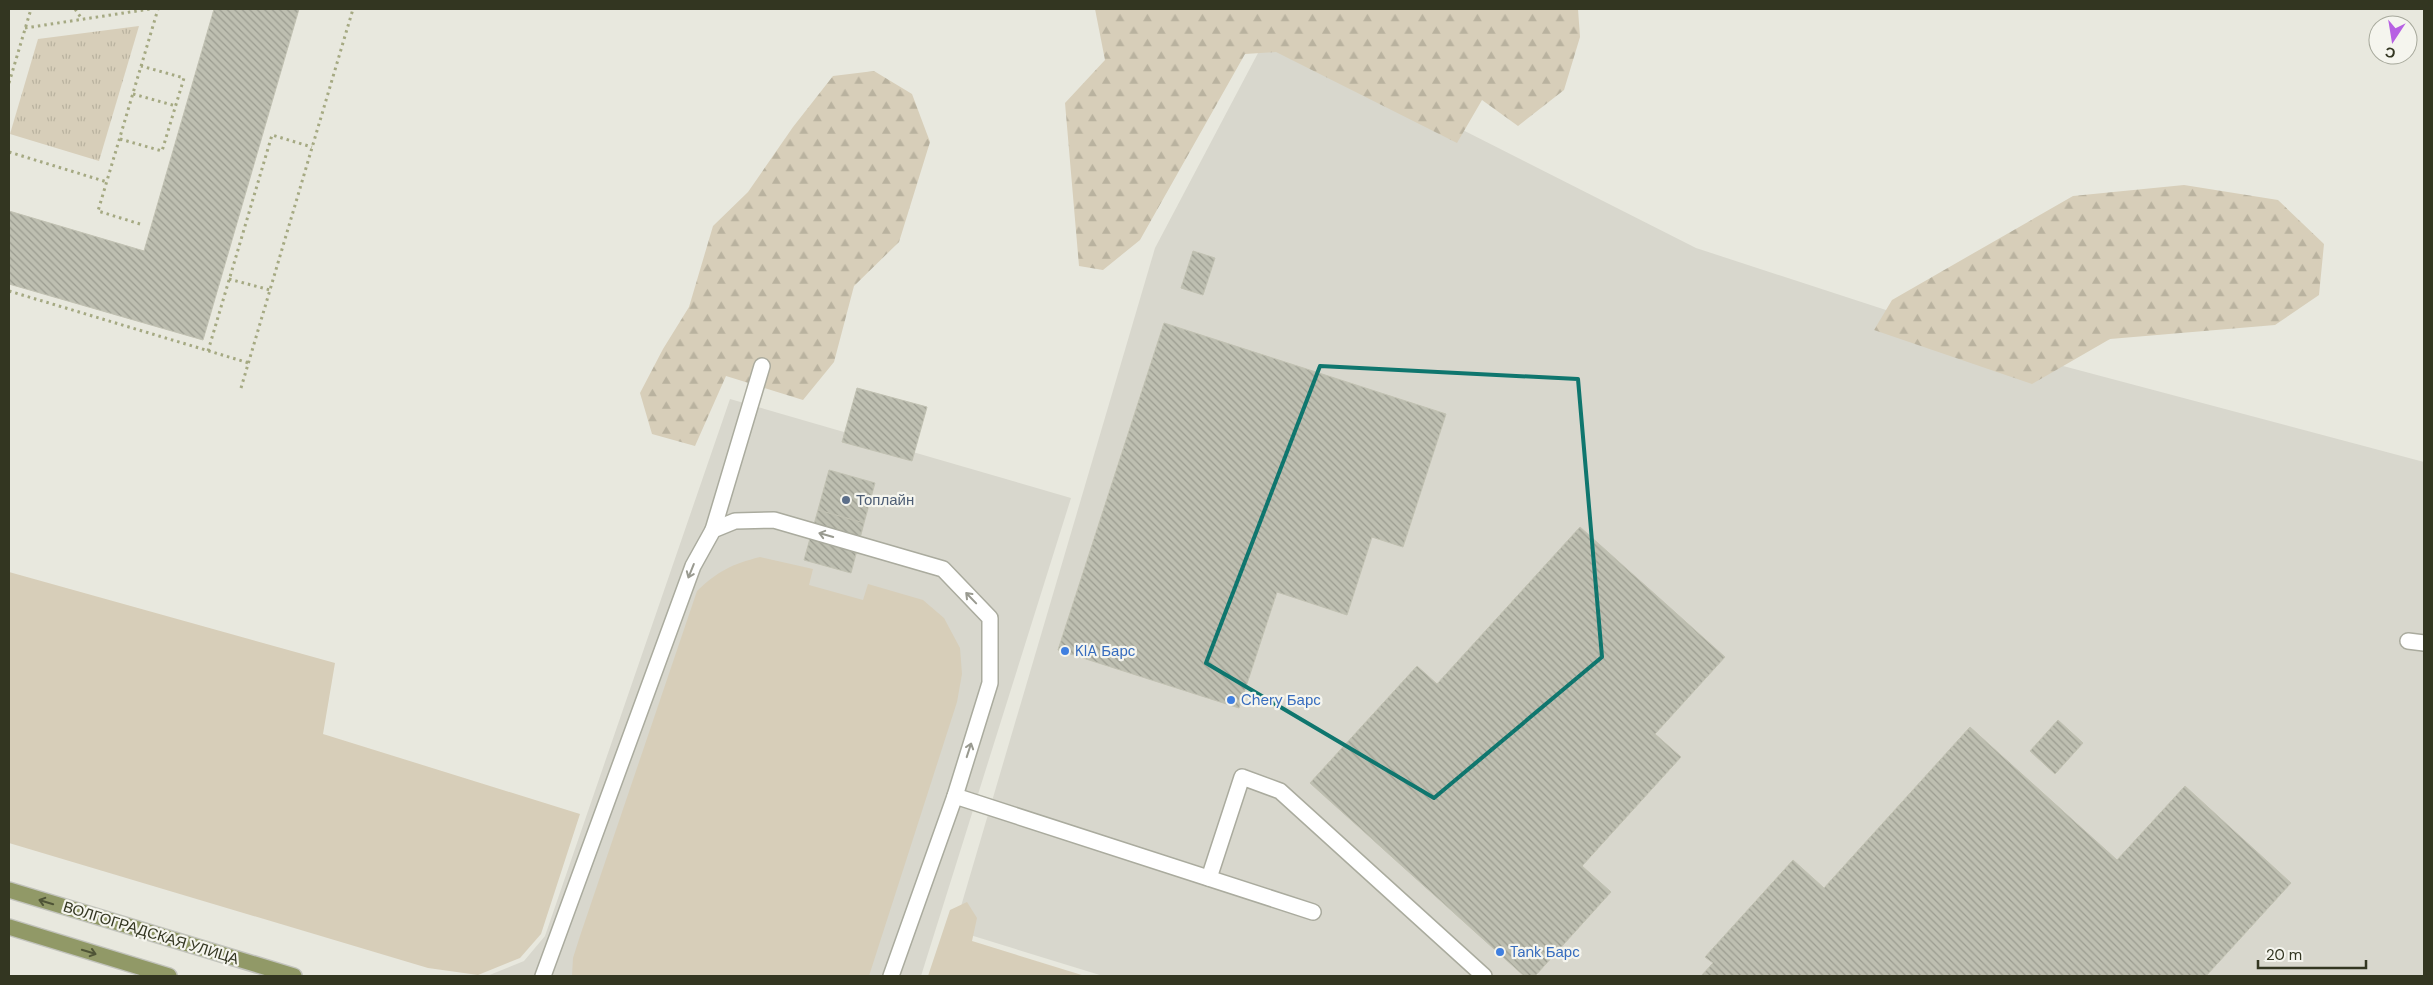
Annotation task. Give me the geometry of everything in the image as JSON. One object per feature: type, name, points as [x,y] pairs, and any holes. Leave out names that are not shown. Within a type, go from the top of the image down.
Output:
[{"type":"main road","name":"ВОЛГОГРАДСКАЯ УЛИЦА","points":[[9,890],[294,976]]},
{"type":"main road","points":[[9,927],[169,976]]},
{"type":"lane","points":[[543,976],[693,566],[713,530],[762,366]]},
{"type":"lane","points":[[713,530],[735,521],[774,520],[943,569],[990,618],[990,684],[954,796],[891,976]]},
{"type":"lane","points":[[2408,641],[2424,643]]},
{"type":"lane","points":[[1209,878],[1242,777],[1280,791],[1484,976]]},
{"type":"lane","points":[[954,796],[1313,912]]},
{"type":"path","points":[[9,82],[31,9]]},
{"type":"path","points":[[75,9],[82,19]]},
{"type":"path","points":[[25,28],[150,9]]},
{"type":"path","points":[[140,224],[98,211],[158,9]]},
{"type":"path","points":[[241,388],[353,9]]},
{"type":"path","points":[[120,139],[162,151],[176,106],[184,78],[142,66]]},
{"type":"path","points":[[133,94],[176,106]]},
{"type":"path","points":[[208,351],[272,135],[312,147]]},
{"type":"path","points":[[9,152],[107,182]]},
{"type":"path","points":[[230,278],[270,290]]},
{"type":"path","points":[[9,291],[249,362]]},
{"type":"highlighted area","points":[[1320,366],[1578,379],[1602,657],[1434,798],[1206,663]]},
{"type":"shaded area","points":[[1267,36],[1289,42],[1696,248],[2033,358],[2424,462],[2424,976],[1103,976],[954,930],[1155,248]]},
{"type":"shaded area","points":[[730,399],[1071,498],[921,976],[487,976],[524,961],[545,936]]},
{"type":"green space","points":[[1095,9],[1578,9],[1580,37],[1564,90],[1518,126],[1482,100],[1457,143],[1276,52],[1245,54],[1140,240],[1103,270],[1079,266],[1065,103],[1105,60]]},
{"type":"green space","points":[[139,26],[99,161],[10,134],[38,39]]},
{"type":"green space","points":[[874,71],[912,94],[930,142],[899,242],[854,286],[834,362],[803,400],[726,376],[695,446],[652,434],[640,393],[663,349],[689,307],[713,226],[748,192],[793,127],[833,76]]},
{"type":"green space","points":[[2184,185],[2278,200],[2324,244],[2319,295],[2275,325],[2110,339],[2032,384],[1874,330],[1892,300],[2073,196]]},
{"type":"green space","points":[[760,557],[813,569],[809,585],[863,600],[868,584],[923,600],[944,618],[960,648],[962,674],[957,702],[869,976],[572,976],[573,958],[580,936],[697,591],[726,569],[741,562]]},
{"type":"green space","points":[[9,572],[335,663],[323,734],[580,814],[541,934],[520,958],[478,975],[428,968],[9,843]]},
{"type":"green space","points":[[967,902],[977,918],[972,941],[1085,976],[928,976],[950,910]]},
{"type":"building","points":[[214,9],[299,9],[203,340],[9,284],[9,211],[144,251]]},
{"type":"building","points":[[1193,251],[1215,258],[1203,295],[1181,288]]},
{"type":"building","points":[[1164,323],[1446,414],[1403,547],[1372,537],[1347,615],[1277,592],[1239,708],[1058,650]]},
{"type":"building","points":[[857,388],[927,407],[912,461],[842,442]]},
{"type":"building","points":[[829,470],[875,483],[864,523],[818,510]]},
{"type":"building","points":[[818,510],[864,523],[851,573],[804,560]]},
{"type":"building","points":[[1580,527],[1725,657],[1655,734],[1681,757],[1582,866],[1611,892],[1535,976],[1524,976],[1310,783],[1417,666],[1437,684]]},
{"type":"building","points":[[2058,720],[2083,743],[2055,774],[2030,751]]},
{"type":"building","points":[[1970,727],[2117,860],[2185,786],[2291,883],[2206,976],[1701,976],[1713,963],[1705,957],[1793,860],[1824,888]]},
{"type":"place","name":"Топлайн","points":[[846,500]]},
{"type":"place","name":"KIA Барс","points":[[1065,651]]},
{"type":"place","name":"Chery Барс","points":[[1231,700]]},
{"type":"place","name":"Tank Барс","points":[[1500,952]]}]
